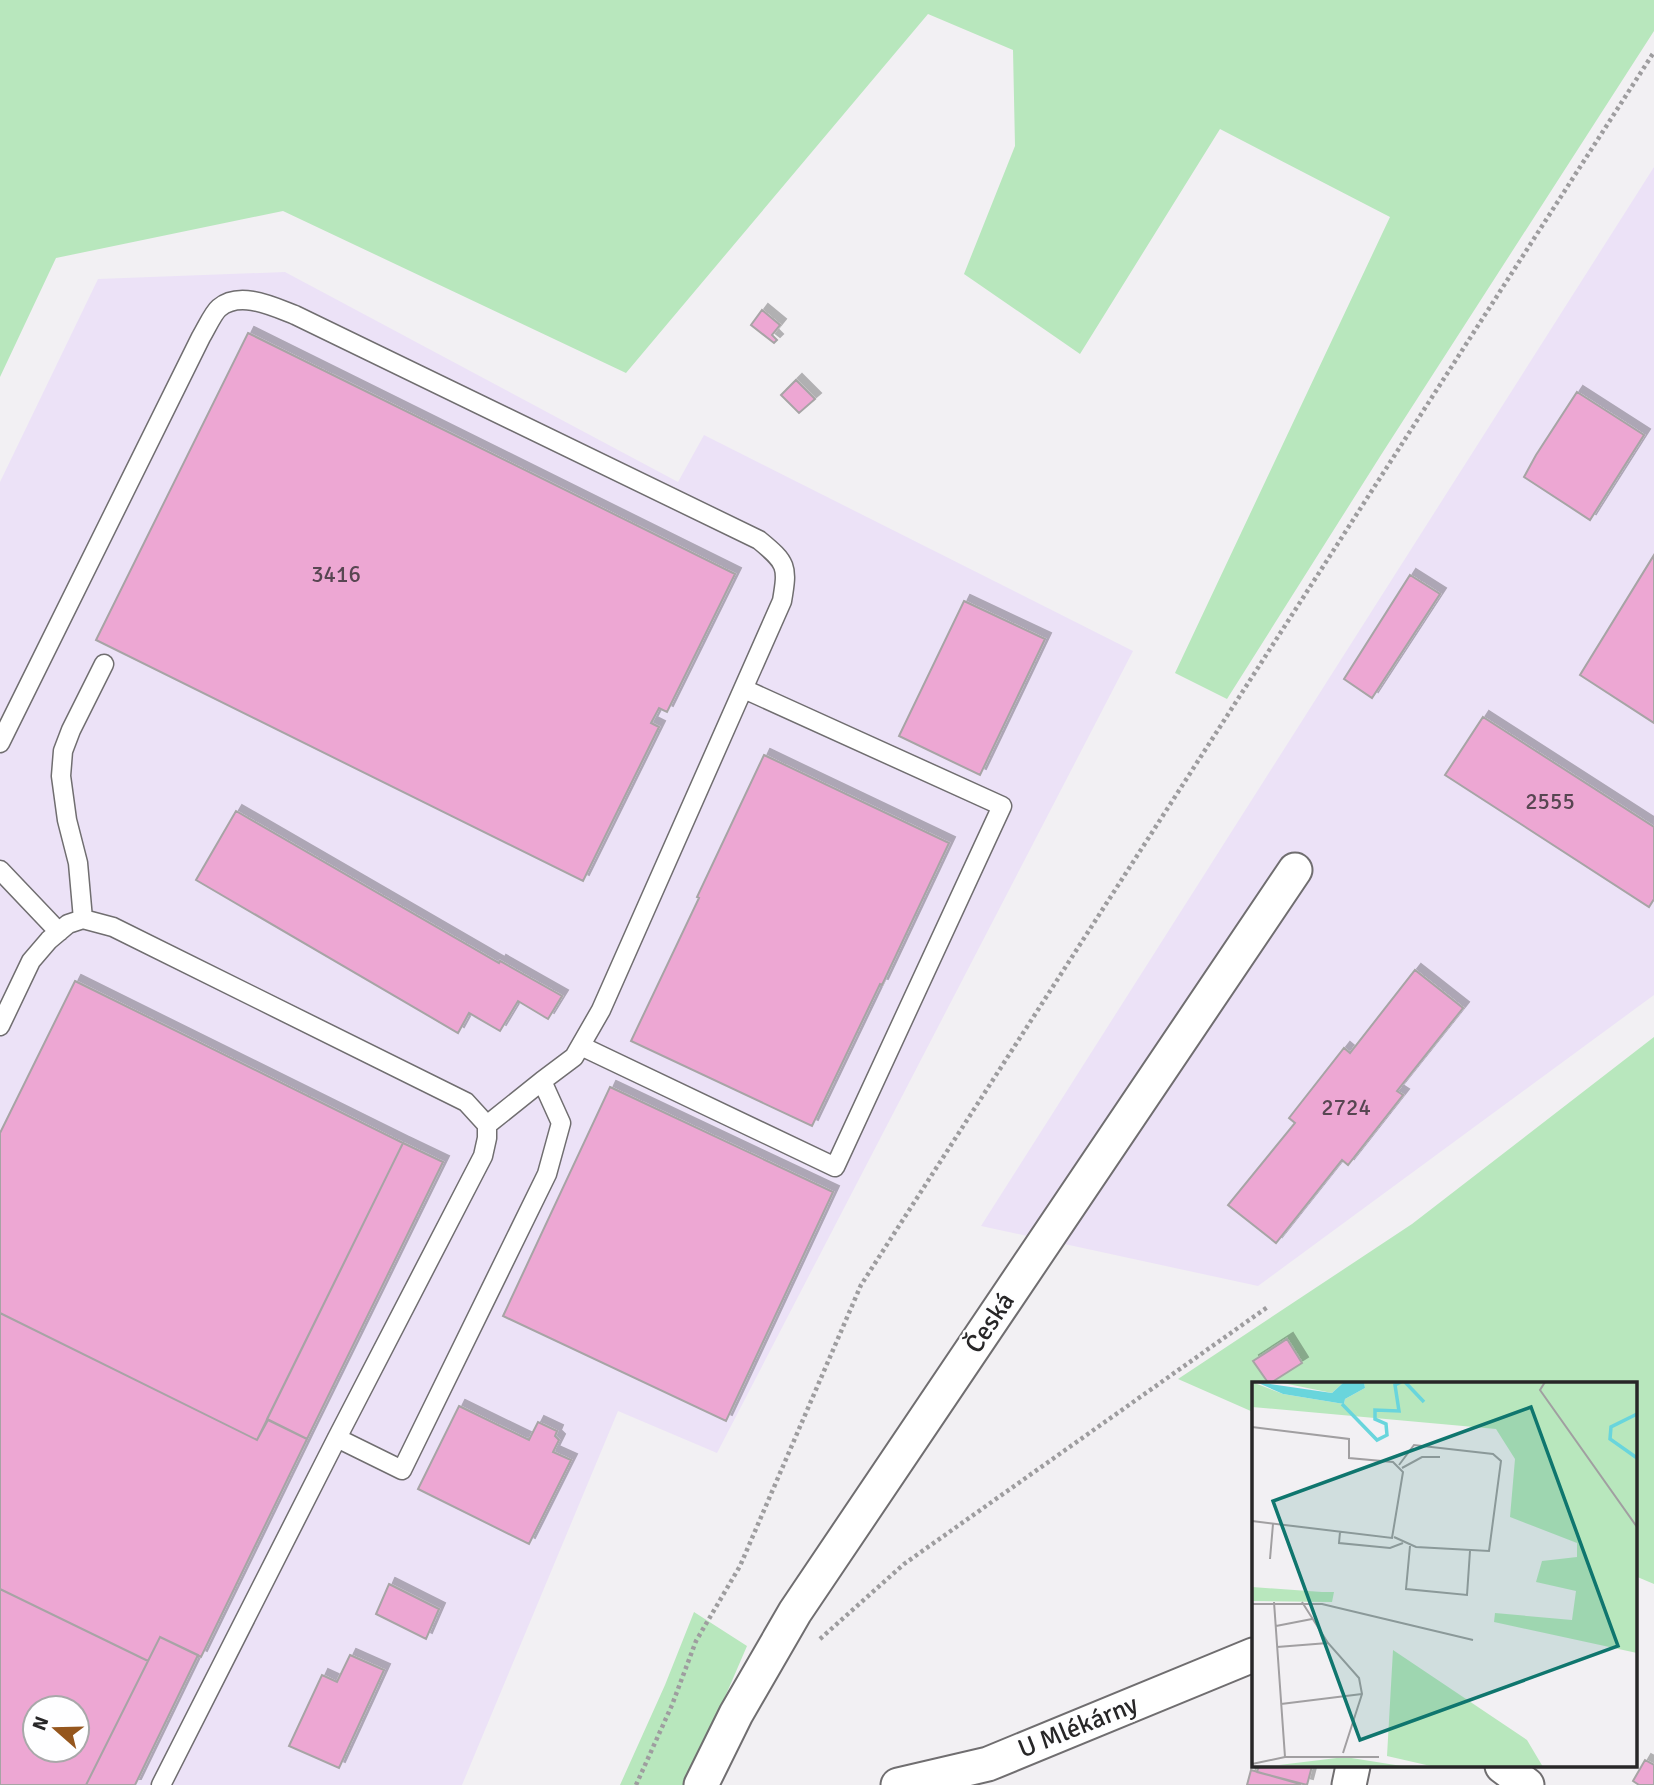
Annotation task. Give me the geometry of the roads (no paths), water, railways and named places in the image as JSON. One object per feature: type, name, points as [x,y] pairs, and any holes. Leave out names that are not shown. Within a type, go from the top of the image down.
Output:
[{"type":"street","name":"Česká","points":[[701,1785],[736,1714],[796,1612],[1295,870]]},
{"type":"street","name":"U Mlékárny","points":[[898,1785],[985,1775],[1252,1656]]},
{"type":"street","points":[[1505,1768],[1527,1785]]},
{"type":"lane","points":[[0,743],[201,337],[219,308],[236,300],[260,302],[295,315],[759,540],[780,558],[787,575],[782,601],[601,1010],[574,1057],[487,1125]]},
{"type":"lane","points":[[83,919],[78,863],[67,820],[61,776],[63,751],[104,664]]},
{"type":"lane","points":[[581,1045],[835,1167],[1002,806],[744,688]]},
{"type":"lane","points":[[0,870],[60,932]]},
{"type":"lane","points":[[0,1026],[31,961],[49,940],[68,924],[83,919],[113,927],[466,1102],[487,1125],[483,1156],[161,1785]]},
{"type":"lane","points":[[337,1438],[402,1470],[547,1174],[561,1123],[542,1081]]}]
